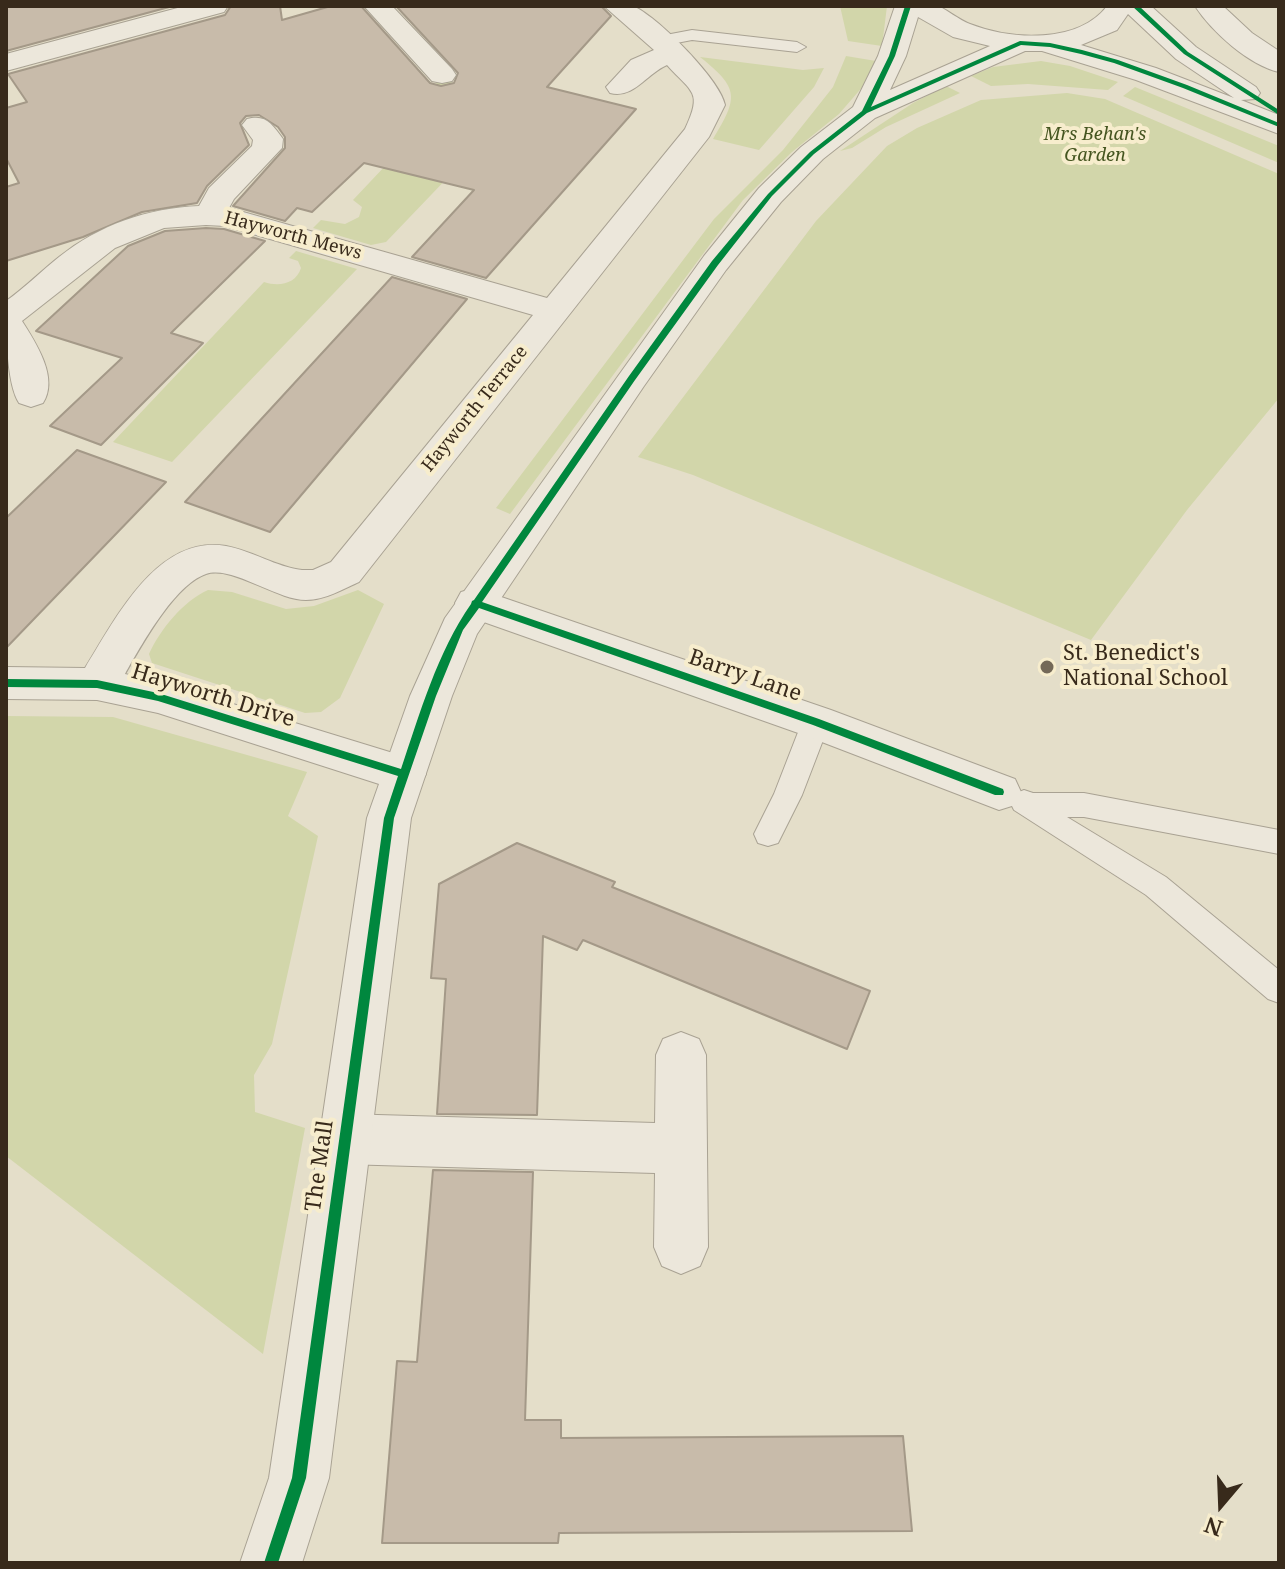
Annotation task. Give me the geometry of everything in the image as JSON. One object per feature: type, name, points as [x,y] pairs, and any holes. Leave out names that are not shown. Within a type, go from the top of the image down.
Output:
[{"type":"street","points":[[6,63],[151,14],[215,6]]},
{"type":"street","points":[[377,6],[442,75]]},
{"type":"street","name":"Hayworth Terrace","points":[[97,684],[143,613],[171,579],[184,567],[199,560],[228,560],[265,575],[312,585],[345,572],[699,131],[711,105],[709,95],[667,46],[617,6]]},
{"type":"street","points":[[865,112],[892,56],[908,6]]},
{"type":"street","points":[[921,6],[951,27],[984,38],[1033,43],[1146,74],[1279,125]]},
{"type":"street","points":[[865,112],[1033,43],[1079,38],[1104,27],[1121,6]]},
{"type":"street","points":[[1135,6],[1186,53],[1279,113]]},
{"type":"street","points":[[1208,6],[1242,39],[1279,64]]},
{"type":"street","points":[[620,87],[667,46]]},
{"type":"street","name":"The Mall","points":[[271,1563],[299,1478],[389,818],[459,629],[715,263],[770,195],[812,153],[865,112]]},
{"type":"street","points":[[210,215],[220,195],[267,148],[268,139],[257,125]]},
{"type":"street","name":"Hayworth Mews","points":[[6,316],[27,305],[71,262],[129,229],[167,218],[210,215],[249,223],[555,311]]},
{"type":"street","points":[[6,322],[28,358],[32,374],[31,395]]},
{"type":"street","name":"Barry Lane","points":[[475,603],[816,722],[1016,799]]},
{"type":"street","name":"Hayworth Drive","points":[[6,683],[97,684],[158,697],[404,774]]},
{"type":"street","points":[[681,1055],[681,1247]]},
{"type":"street","name":"The Mall","points":[[343,1139],[681,1149]]},
{"type":"lane","points":[[667,46],[692,35],[797,47]]},
{"type":"lane","name":"Barry Lane","points":[[768,834],[788,795],[816,722]]},
{"type":"lane","points":[[1016,799],[1084,805],[1279,842]]},
{"type":"lane","points":[[1016,799],[1156,886],[1279,989]]},
{"type":"green space","points":[[840,6],[887,6],[882,46],[848,41]]},
{"type":"green space","points":[[846,56],[876,61],[865,84],[839,114],[792,152],[743,200],[510,514],[496,508],[714,219],[783,150],[833,87]]},
{"type":"green space","points":[[700,57],[803,70],[824,68],[814,87],[759,150],[713,139],[731,103],[731,94],[722,77]]},
{"type":"green space","points":[[1041,61],[1070,66],[1118,82],[1108,90],[1028,84],[991,86],[971,76],[993,67]]},
{"type":"green space","points":[[451,78],[452,85],[521,101],[386,242],[371,245],[313,228],[321,220],[345,224],[359,217],[362,207],[353,200],[420,129],[391,100]]},
{"type":"green space","points":[[946,86],[960,93],[886,127],[852,148],[840,151],[913,103]]},
{"type":"green space","points":[[1135,87],[1279,146],[1279,163],[1123,96]]},
{"type":"green space","name":"Mrs Behan's Garden","points":[[1067,93],[1105,99],[1279,174],[1279,398],[1187,510],[1091,640],[693,475],[638,457],[816,221],[887,146],[917,128],[981,100]]},
{"type":"green space","points":[[296,251],[357,269],[172,462],[113,442],[264,282],[281,284],[295,278],[301,268],[298,261],[289,258]]},
{"type":"green space","points":[[208,590],[232,592],[286,609],[314,606],[358,590],[384,604],[340,698],[321,712],[305,713],[152,663],[149,654],[159,635],[181,609]]},
{"type":"green space","points":[[6,716],[113,717],[307,772],[288,816],[318,836],[272,1044],[254,1075],[255,1112],[305,1128],[263,1354],[6,1156]]},
{"type":"building","points":[[6,6],[173,6],[6,51]]},
{"type":"building","points":[[231,6],[280,6],[282,20],[331,6],[361,6],[430,83],[441,86],[454,83],[458,73],[396,6],[601,6],[611,16],[547,87],[636,109],[486,278],[412,257],[474,190],[364,163],[312,212],[297,208],[285,221],[233,206],[285,148],[285,137],[278,127],[259,115],[246,116],[240,123],[249,145],[207,186],[197,203],[142,212],[83,237],[6,261],[6,187],[19,183],[6,158],[6,108],[27,102],[8,74],[225,15]]},
{"type":"building","points":[[224,229],[265,241],[171,333],[203,343],[101,445],[50,426],[122,358],[36,331],[128,246],[165,231]]},
{"type":"building","points":[[392,277],[467,299],[270,532],[185,502]]},
{"type":"building","points":[[77,450],[166,482],[6,648],[6,518]]},
{"type":"building","points":[[517,843],[615,882],[612,887],[870,991],[847,1049],[583,940],[577,950],[543,936],[537,1115],[437,1114],[446,979],[431,978],[439,884]]},
{"type":"building","points":[[433,1170],[533,1172],[525,1420],[561,1420],[561,1438],[903,1436],[912,1531],[559,1533],[558,1543],[382,1543],[397,1361],[417,1362]]},
{"type":"cycle path","points":[[865,112],[892,56],[908,6]]},
{"type":"cycle path","points":[[1135,6],[1186,53],[1279,113]]},
{"type":"cycle path","points":[[271,1563],[299,1478],[389,818],[431,696],[459,629],[632,378],[715,263],[770,195],[812,153],[865,112],[1020,43],[1050,45],[1116,62],[1279,125]]},
{"type":"cycle path","points":[[475,603],[816,722],[999,792]]},
{"type":"cycle path","points":[[6,683],[97,684],[158,697],[404,774]]},
{"type":"place","name":"St. Benedict's National School","points":[[1047,667]]}]
